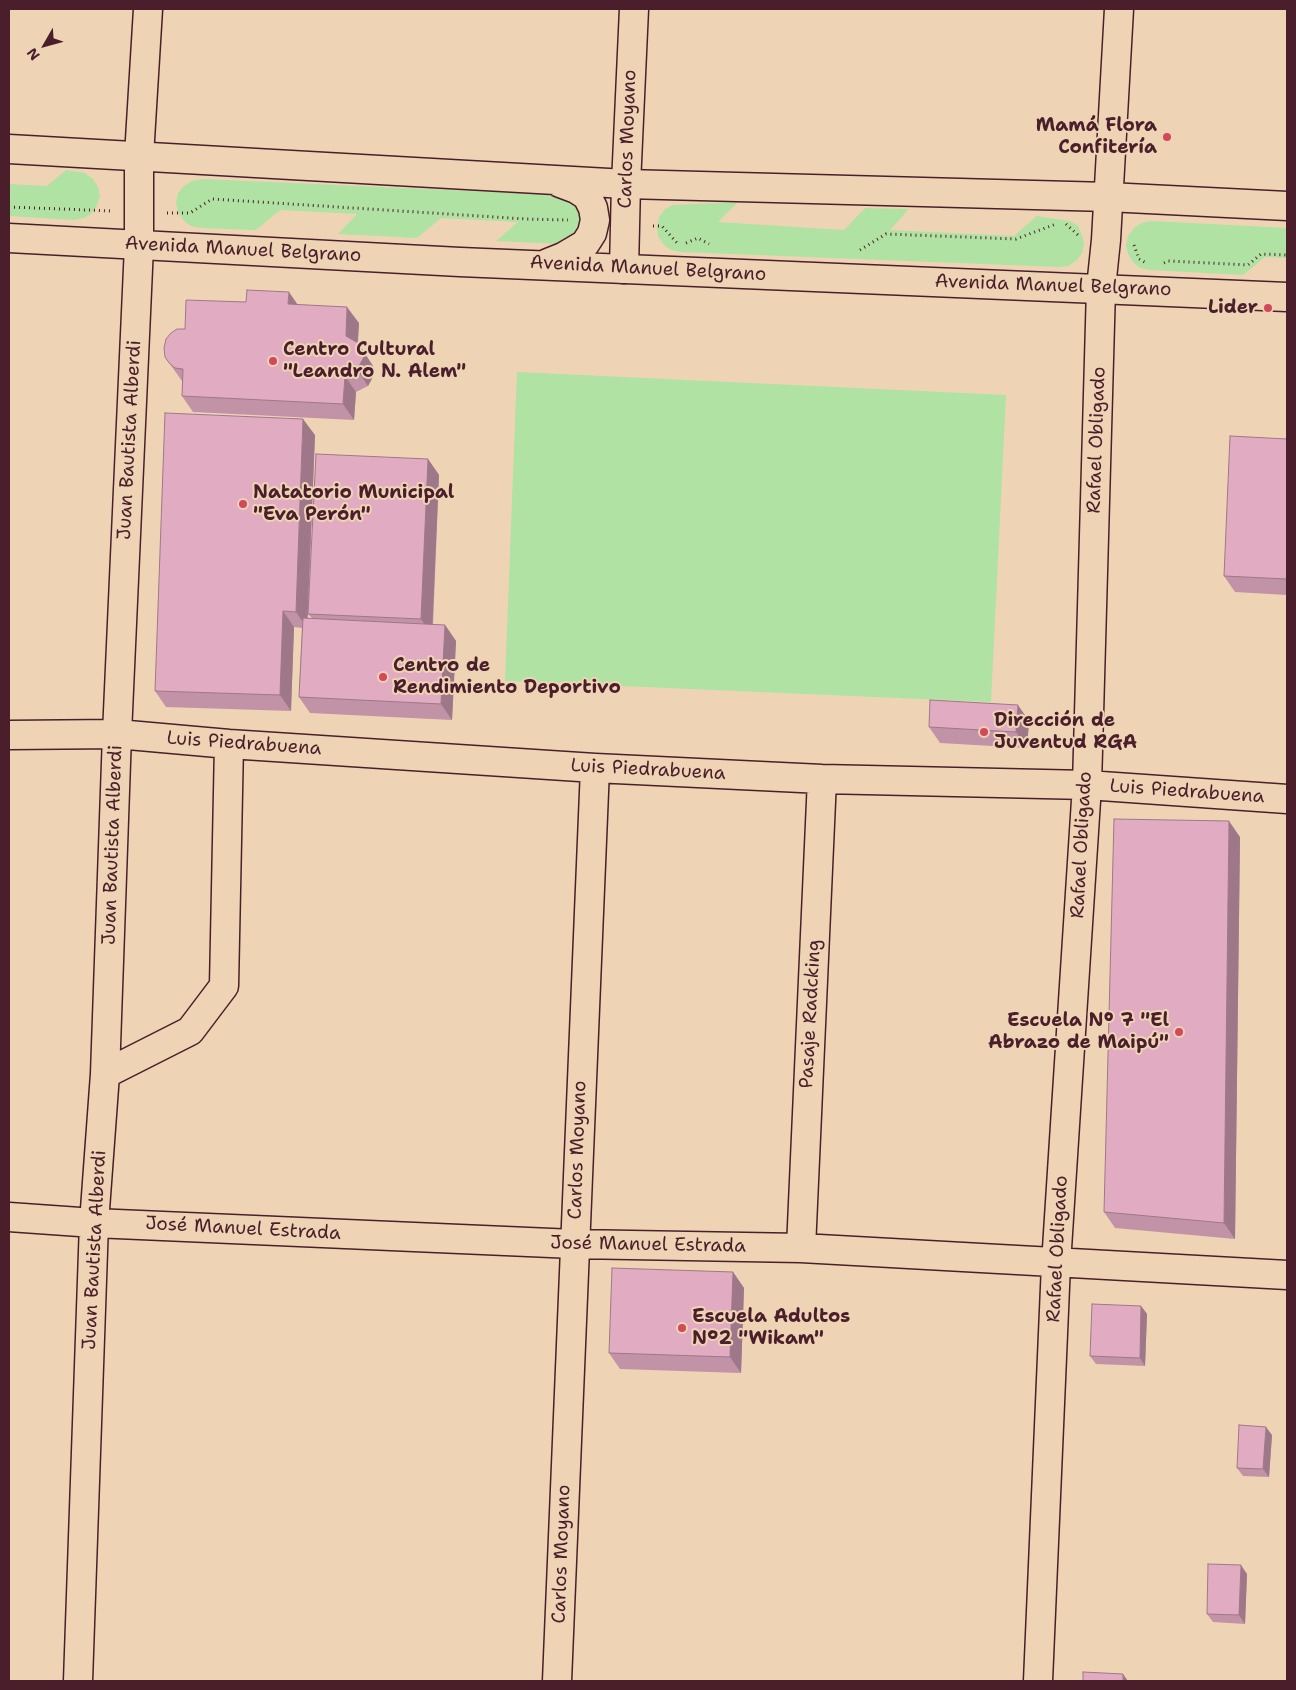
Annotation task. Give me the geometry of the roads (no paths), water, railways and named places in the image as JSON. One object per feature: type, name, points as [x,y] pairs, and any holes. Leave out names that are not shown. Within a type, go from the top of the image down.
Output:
[{"type":"street","name":"Juan Bautista Alberdi","points":[[78,1681],[94,1223],[104,1074],[139,246],[139,156],[148,9]]},
{"type":"street","name":"Carlos Moyano","points":[[624,269],[624,226],[634,9]]},
{"type":"street","name":"Rafael Obligado","points":[[1038,1681],[1056,1264],[1087,785],[1101,288],[1106,240],[1119,9]]},
{"type":"street","points":[[9,149],[626,184],[1108,197],[1287,206]]},
{"type":"street","points":[[544,264],[563,258],[585,244],[592,233],[596,220],[587,196],[576,189],[552,180]]},
{"type":"street","name":"Avenida Manuel Belgrano","points":[[9,238],[460,262],[544,264],[1287,297]]},
{"type":"street","name":"Luis Piedrabuena","points":[[9,734],[117,734],[229,744],[595,768],[822,779],[1087,785],[1287,799]]},
{"type":"street","points":[[104,1074],[190,1031],[224,986],[229,744]]},
{"type":"street","name":"Carlos Moyano","points":[[557,1681],[595,768]]},
{"type":"street","name":"Pasaje Radcking","points":[[801,1248],[822,779]]},
{"type":"street","name":"José Manuel Estrada","points":[[9,1217],[94,1223],[574,1244],[801,1248],[1287,1276]]},
{"type":"place","name":"Mamá Flora Confitería","points":[[1167,137]]},
{"type":"place","name":"Lider","points":[[1268,308]]},
{"type":"place","name":"Centro Cultural \"Leandro N. Alem\"","points":[[273,361]]},
{"type":"place","name":"Natatorio Municipal \"Eva Perón\"","points":[[243,504]]},
{"type":"place","name":"Centro de Rendimiento Deportivo","points":[[383,677]]},
{"type":"place","name":"Dirección de Juventud RGA","points":[[984,732]]},
{"type":"place","name":"Escuela Nº 7 \"El Abrazo de Maipú\"","points":[[1179,1032]]},
{"type":"place","name":"Escuela Adultos N°2 \"Wikam\"","points":[[682,1328]]}]
